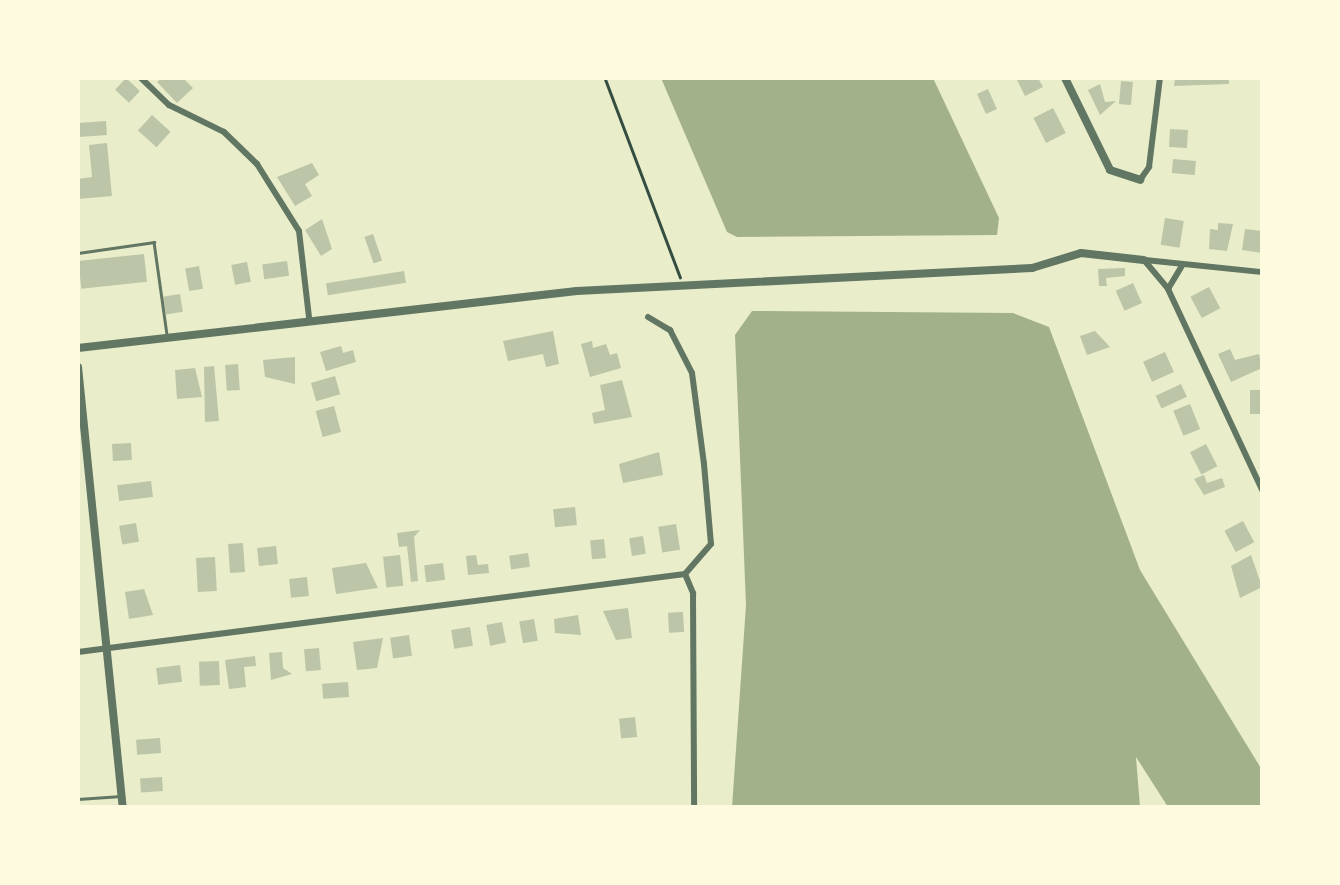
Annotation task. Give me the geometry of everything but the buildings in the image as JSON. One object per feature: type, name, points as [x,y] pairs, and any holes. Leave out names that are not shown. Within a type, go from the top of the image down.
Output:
[{"type":"street","points":[[141,78],[169,105],[224,132],[257,164],[299,231],[309,318]]},
{"type":"street","points":[[1065,78],[1110,170],[1140,180],[1149,167],[1160,78]]},
{"type":"street","points":[[78,348],[309,318],[703,282],[1032,268],[1081,253],[1262,272]]},
{"type":"street","points":[[1144,260],[1168,289],[1262,490]]},
{"type":"street","points":[[1168,289],[1182,264]]},
{"type":"street","points":[[78,652],[685,574],[711,544],[692,373],[670,330],[648,317]]},
{"type":"street","points":[[78,366],[123,808]]},
{"type":"street","points":[[78,496],[90,496]]},
{"type":"street","points":[[685,574],[693,593],[694,808]]},
{"type":"lane","points":[[78,252],[154,242],[167,336]]},
{"type":"lane","points":[[78,799],[122,796]]},
{"type":"path","points":[[605,78],[682,284]]},
{"type":"shaded area","points":[[661,78],[933,78],[999,218],[997,235],[737,237],[727,232]]},
{"type":"shaded area","points":[[752,311],[1013,313],[1049,327],[1140,570],[1262,770],[1262,807],[1168,807],[1136,757],[1140,807],[732,807],[746,605],[735,335]]}]
